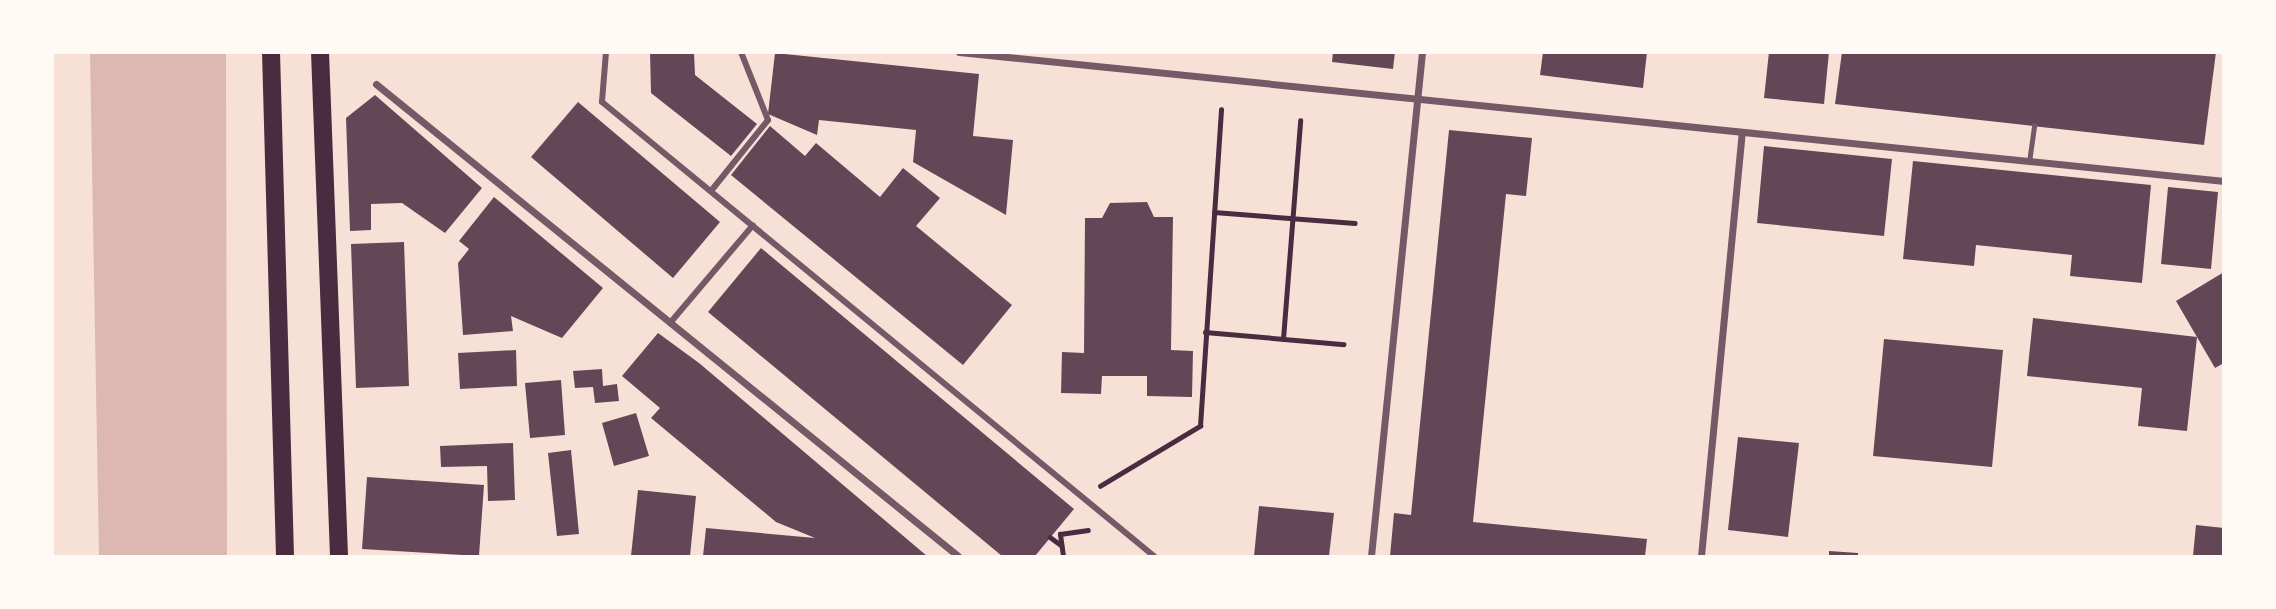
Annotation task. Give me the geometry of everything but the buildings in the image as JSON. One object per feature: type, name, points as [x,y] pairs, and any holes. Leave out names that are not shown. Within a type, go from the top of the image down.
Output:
[{"type":"main road","points":[[271,52],[285,556]]},
{"type":"main road","points":[[320,52],[339,556]]},
{"type":"street","points":[[606,52],[602,102],[1154,556]]},
{"type":"street","points":[[711,191],[768,120],[741,52]]},
{"type":"street","points":[[959,52],[1417,102],[2224,181]]},
{"type":"street","points":[[1371,556],[1422,52]]},
{"type":"street","points":[[376,84],[958,556]]},
{"type":"street","points":[[1701,556],[1742,134]]},
{"type":"street","points":[[670,323],[753,225]]},
{"type":"lane","points":[[2029,162],[2034,125]]},
{"type":"path","points":[[1082,496],[1200,426],[1221,110]]},
{"type":"path","points":[[1283,339],[1300,121]]},
{"type":"path","points":[[1214,212],[1355,223]]},
{"type":"path","points":[[1205,332],[1343,344]]},
{"type":"path","points":[[1063,556],[1060,534],[1117,526]]},
{"type":"path","points":[[1050,537],[1061,546]]},
{"type":"shaded area","points":[[90,53],[226,53],[227,556],[99,556]]}]
